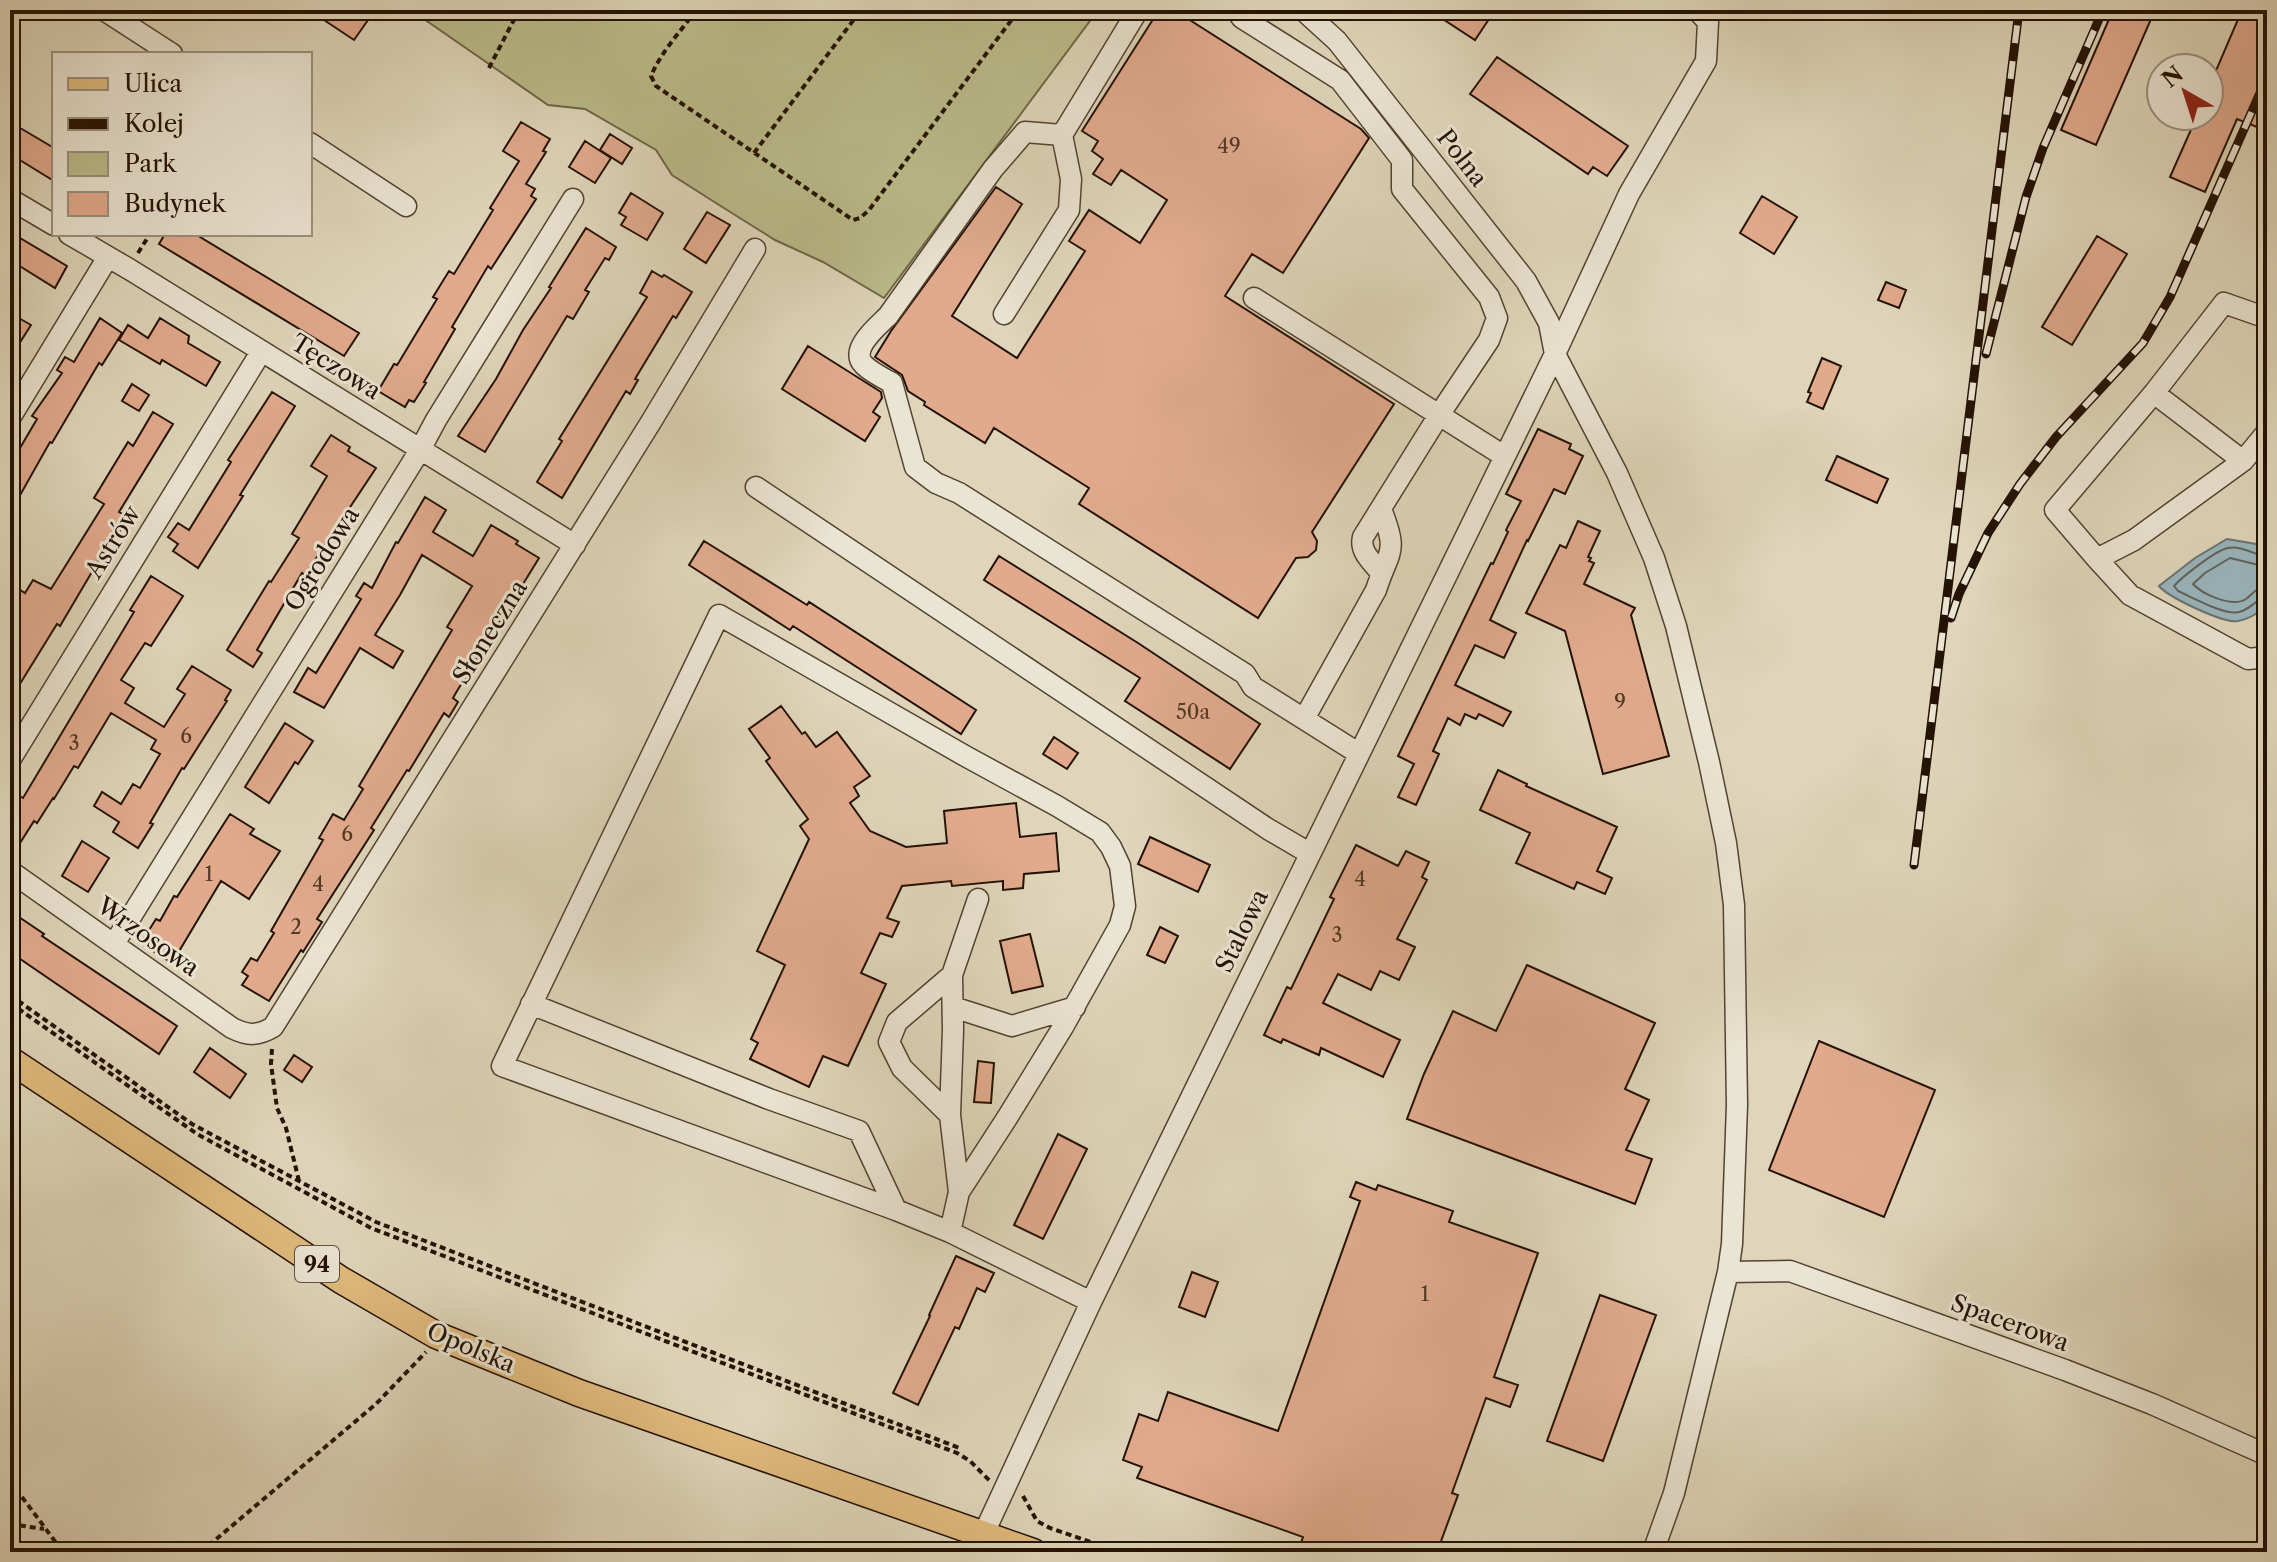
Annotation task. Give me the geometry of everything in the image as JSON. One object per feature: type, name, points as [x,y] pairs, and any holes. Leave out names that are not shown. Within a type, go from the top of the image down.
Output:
[{"type":"main road","name":"Opolska","points":[[10,1060],[341,1280],[436,1335],[579,1393],[984,1533]]},
{"type":"main road","name":"94","points":[[984,1533],[1033,1552]]},
{"type":"street","points":[[104,10],[169,52]]},
{"type":"street","points":[[1004,314],[1069,210],[1071,179],[1062,135],[1138,10]]},
{"type":"street","points":[[1236,10],[1242,18],[1340,80],[1402,160],[1402,189],[1489,297],[1497,318],[1489,340],[1363,537],[1363,551],[1381,573]]},
{"type":"street","name":"Polna","points":[[1303,10],[1337,41],[1526,281],[1549,323],[1555,354],[1617,473],[1654,558],[1691,682],[1726,843],[1734,905],[1737,1105],[1732,1244],[1728,1272],[1674,1493],[1653,1552]]},
{"type":"street","name":"Stalowa","points":[[984,1533],[1091,1302],[1555,354],[1629,194],[1706,61],[1708,22],[1697,10]]},
{"type":"street","points":[[1062,135],[1025,132],[993,169],[888,316],[871,333],[859,353],[861,364],[892,383],[915,467],[1245,674],[1253,687],[1358,753]]},
{"type":"street","points":[[312,144],[406,206]]},
{"type":"street","points":[[10,199],[52,224]]},
{"type":"street","name":"Ogrodowa","points":[[114,944],[573,199]]},
{"type":"street","name":"Tęczowa","points":[[72,236],[575,545]]},
{"type":"street","name":"Słoneczna","points":[[267,1030],[575,545],[755,249]]},
{"type":"street","points":[[10,418],[108,257]]},
{"type":"street","points":[[1254,298],[1504,456]]},
{"type":"street","points":[[2267,318],[2224,303],[2154,393],[2055,510],[2130,595],[2248,659],[2267,657]]},
{"type":"street","name":"Astrów","points":[[10,760],[261,352]]},
{"type":"street","points":[[2154,393],[2243,461]]},
{"type":"street","points":[[2097,559],[2134,540],[2243,461],[2267,432]]},
{"type":"street","points":[[756,487],[1268,829],[1309,853]]},
{"type":"street","points":[[1304,719],[1376,590],[1390,556],[1392,541],[1380,511]]},
{"type":"street","points":[[959,1192],[1075,1007],[1114,938],[1125,906],[1120,866],[1100,832],[719,615],[502,1066],[896,1210],[950,1232],[1091,1302]]},
{"type":"street","name":"Wrzosowa","points":[[10,871],[232,1028],[245,1034],[267,1030]]},
{"type":"street","points":[[950,1232],[959,1192],[950,1115],[952,975],[978,899]]},
{"type":"street","points":[[950,1115],[902,1068],[889,1042],[897,1022],[952,975]]},
{"type":"street","points":[[531,1004],[769,1099],[859,1131],[896,1210]]},
{"type":"street","points":[[953,1007],[1012,1026],[1075,1007]]},
{"type":"street","name":"Spacerowa","points":[[1728,1272],[1790,1271],[2065,1370],[2152,1404],[2267,1455]]},
{"type":"path","points":[[489,68],[519,10]]},
{"type":"path","points":[[696,10],[662,55],[653,72],[653,81],[660,90],[849,218],[860,218],[869,210],[1019,10]]},
{"type":"path","points":[[754,153],[861,10]]},
{"type":"path","points":[[10,995],[192,1124],[395,1230],[962,1449]]},
{"type":"path","points":[[10,1003],[197,1134],[371,1228],[957,1453],[970,1461],[987,1479]]},
{"type":"path","points":[[267,1030],[275,1097],[301,1190]]},
{"type":"path","points":[[201,1552],[376,1404],[424,1355],[436,1335]]},
{"type":"path","points":[[10,1481],[63,1552]]},
{"type":"path","points":[[1019,1494],[1037,1521],[1120,1552]]},
{"type":"path","points":[[10,1524],[47,1530]]},
{"type":"green space","points":[[411,10],[1098,10],[884,298],[823,262],[775,240],[727,210],[672,175],[656,150],[585,109],[548,105]]},
{"type":"water","points":[[2227,539],[2256,544],[2267,550],[2267,600],[2255,614],[2238,621],[2197,609],[2159,586],[2195,558]]},
{"type":"building","points":[[309,10],[354,10],[368,20],[354,40]]},
{"type":"building","points":[[1159,10],[1174,10],[1361,129],[1369,138],[1283,273],[1252,254],[1225,296],[1394,404],[1312,532],[1317,541],[1316,550],[1308,557],[1296,558],[1258,618],[1079,504],[1089,488],[994,428],[985,443],[924,405],[925,402],[908,391],[902,375],[875,357],[996,187],[1022,204],[952,316],[1017,358],[1085,251],[1069,241],[1089,210],[1140,243],[1167,200],[1121,170],[1111,185],[1093,174],[1103,159],[1092,151],[1098,141],[1082,131]]},
{"type":"building","points":[[1429,10],[1495,10],[1475,40]]},
{"type":"building","points":[[2113,10],[2155,10],[2096,145],[2061,130]]},
{"type":"building","points":[[2242,10],[2267,10],[2267,131],[2237,119],[2205,192],[2170,177],[2190,132],[2225,132],[2224,52]]},
{"type":"building","points":[[1497,57],[1628,146],[1607,176],[1593,167],[1588,174],[1470,94]]},
{"type":"building","points":[[10,122],[52,147],[52,180],[10,154]]},
{"type":"building","points":[[521,122],[550,139],[543,151],[546,152],[526,184],[535,189],[531,196],[536,199],[491,269],[488,266],[452,327],[455,329],[426,383],[414,402],[409,400],[405,407],[378,391],[437,299],[433,297],[449,271],[454,274],[493,210],[490,208],[519,161],[503,151]]},
{"type":"building","points":[[610,134],[632,148],[622,164],[600,150]]},
{"type":"building","points":[[585,141],[611,158],[595,183],[569,167]]},
{"type":"building","points":[[631,193],[663,213],[647,240],[621,225],[626,217],[619,213]]},
{"type":"building","points":[[1762,196],[1797,217],[1774,254],[1740,233]]},
{"type":"building","points":[[707,212],[730,225],[706,263],[684,249]]},
{"type":"building","points":[[586,228],[616,247],[609,260],[605,258],[585,290],[589,292],[573,319],[567,316],[485,452],[458,436],[496,379]]},
{"type":"building","points":[[10,232],[67,266],[55,288],[10,260]]},
{"type":"building","points":[[164,236],[198,236],[359,333],[344,356],[159,244]]},
{"type":"building","points":[[2097,236],[2127,254],[2072,345],[2042,327]]},
{"type":"building","points":[[652,271],[692,292],[676,318],[673,316],[635,379],[638,380],[630,394],[626,391],[562,498],[537,482],[562,441],[559,439],[647,297],[640,293]]},
{"type":"building","points":[[1886,282],[1906,290],[1899,308],[1878,300]]},
{"type":"building","points":[[10,313],[31,325],[10,358]]},
{"type":"building","points":[[100,318],[122,333],[102,365],[99,363],[10,513],[10,465],[37,419],[32,416],[62,373],[57,370],[65,357],[74,362]]},
{"type":"building","points":[[160,318],[189,336],[188,343],[220,362],[206,386],[162,360],[160,364],[119,340],[128,325],[148,338]]},
{"type":"building","points":[[808,346],[881,392],[882,398],[873,412],[880,417],[865,441],[782,389]]},
{"type":"building","points":[[1822,358],[1841,366],[1823,409],[1807,402]]},
{"type":"building","points":[[132,384],[149,395],[139,411],[122,401]]},
{"type":"building","points":[[272,392],[295,406],[198,568],[173,551],[178,544],[168,537],[178,523],[189,530],[231,462],[228,460]]},
{"type":"building","points":[[153,412],[173,424],[119,512],[128,517],[10,700],[10,600],[17,588],[25,593],[33,580],[51,589],[104,504],[94,498],[128,442],[133,446]]},
{"type":"building","points":[[1538,429],[1571,444],[1569,449],[1583,456],[1565,494],[1554,489],[1490,620],[1516,633],[1504,658],[1475,645],[1455,685],[1511,712],[1503,726],[1479,714],[1476,719],[1465,714],[1460,725],[1448,718],[1433,751],[1439,754],[1416,805],[1398,797],[1414,764],[1398,756],[1508,532],[1506,530],[1521,501],[1506,494]]},
{"type":"building","points":[[331,435],[350,447],[348,451],[376,468],[305,575],[302,573],[257,650],[262,653],[253,667],[227,650],[299,538],[292,534],[327,476],[311,466]]},
{"type":"building","points":[[1837,456],[1888,479],[1877,503],[1826,480]]},
{"type":"building","points":[[425,497],[446,510],[433,532],[473,556],[491,525],[539,558],[453,698],[458,702],[449,717],[444,713],[407,770],[371,828],[374,830],[317,919],[322,922],[269,1001],[242,985],[248,976],[242,972],[251,958],[257,961],[274,933],[271,931],[323,840],[319,838],[333,814],[344,820],[363,789],[359,786],[452,630],[447,627],[472,586],[422,555],[375,635],[403,651],[393,668],[360,648],[324,708],[294,692],[308,668],[316,673],[361,599],[356,596],[364,583],[372,588],[396,542]]},
{"type":"building","points":[[1578,521],[1600,531],[1588,557],[1594,563],[1584,584],[1635,608],[1631,615],[1669,756],[1603,774],[1565,631],[1526,613],[1560,545],[1566,548]]},
{"type":"building","points":[[704,541],[807,605],[809,602],[976,710],[961,734],[793,626],[790,630],[689,565]]},
{"type":"building","points":[[999,556],[1260,724],[1230,769],[1125,701],[1140,678],[984,580]]},
{"type":"building","points":[[151,576],[183,596],[151,646],[145,643],[121,680],[134,688],[125,703],[164,727],[185,694],[177,689],[192,666],[231,690],[227,701],[182,768],[138,848],[113,832],[119,822],[94,806],[102,792],[121,804],[133,784],[140,788],[160,754],[151,749],[156,740],[111,713],[78,768],[74,766],[54,799],[20,843],[10,836],[10,803],[16,794],[23,798],[134,612],[130,610]]},
{"type":"building","points":[[781,706],[816,747],[837,732],[870,776],[854,787],[859,796],[850,803],[870,831],[906,847],[947,843],[944,811],[1016,803],[1020,837],[1056,833],[1059,871],[1024,874],[1023,888],[1003,890],[1003,881],[952,886],[951,881],[902,886],[887,918],[899,922],[892,937],[880,933],[861,973],[886,984],[848,1066],[823,1056],[809,1087],[750,1059],[758,1043],[751,1039],[785,965],[757,951],[809,839],[800,826],[808,819],[766,761],[770,758],[749,729]]},
{"type":"building","points":[[285,723],[313,741],[298,764],[295,762],[269,803],[245,787]]},
{"type":"building","points":[[1054,737],[1078,753],[1067,769],[1043,754]]},
{"type":"building","points":[[1498,770],[1617,827],[1597,871],[1612,878],[1605,894],[1577,882],[1574,889],[1516,863],[1530,833],[1480,810]]},
{"type":"building","points":[[230,814],[254,829],[250,834],[280,851],[249,899],[221,881],[172,963],[145,946],[148,941],[144,938],[156,919],[160,921],[174,896],[177,897]]},
{"type":"building","points":[[1150,837],[1210,865],[1198,892],[1138,864]]},
{"type":"building","points":[[82,841],[109,858],[88,892],[62,876]]},
{"type":"building","points":[[1356,845],[1398,866],[1406,851],[1429,862],[1422,877],[1427,880],[1397,939],[1415,947],[1399,980],[1380,971],[1371,990],[1338,974],[1323,1003],[1400,1040],[1383,1077],[1321,1048],[1319,1055],[1283,1039],[1281,1043],[1264,1035],[1287,987],[1291,989]]},
{"type":"building","points":[[10,911],[44,934],[42,936],[177,1026],[159,1054],[10,952]]},
{"type":"building","points":[[1160,927],[1178,936],[1165,963],[1147,955]]},
{"type":"building","points":[[1030,934],[1043,986],[1012,993],[1000,941]]},
{"type":"building","points":[[1527,965],[1655,1023],[1625,1089],[1649,1100],[1626,1150],[1652,1159],[1635,1204],[1407,1119],[1453,1011],[1496,1031]]},
{"type":"building","points":[[1819,1041],[1935,1090],[1884,1217],[1769,1170]]},
{"type":"building","points":[[210,1048],[246,1074],[230,1098],[194,1072]]},
{"type":"building","points":[[294,1055],[312,1067],[302,1082],[284,1070]]},
{"type":"building","points":[[978,1061],[994,1063],[991,1103],[974,1102]]},
{"type":"building","points":[[1058,1134],[1087,1149],[1043,1239],[1014,1225]]},
{"type":"building","points":[[1356,1182],[1376,1190],[1378,1185],[1453,1211],[1449,1222],[1538,1253],[1494,1377],[1518,1385],[1510,1407],[1486,1398],[1452,1493],[1458,1495],[1437,1552],[1298,1552],[1303,1537],[1137,1478],[1142,1467],[1123,1460],[1139,1414],[1158,1421],[1168,1392],[1278,1431],[1360,1201],[1350,1197]]},
{"type":"building","points":[[956,1256],[994,1273],[985,1292],[977,1288],[918,1405],[893,1393]]},
{"type":"building","points":[[1192,1272],[1218,1282],[1205,1317],[1179,1307]]},
{"type":"building","points":[[1600,1295],[1656,1315],[1603,1461],[1547,1441]]},
{"type":"railway","points":[[1914,865],[2019,10]]},
{"type":"railway","points":[[1986,354],[2026,197],[2043,148],[2103,10]]},
{"type":"railway","points":[[1951,618],[1988,533],[2020,484],[2056,437],[2143,343],[2170,297],[2267,77]]}]
